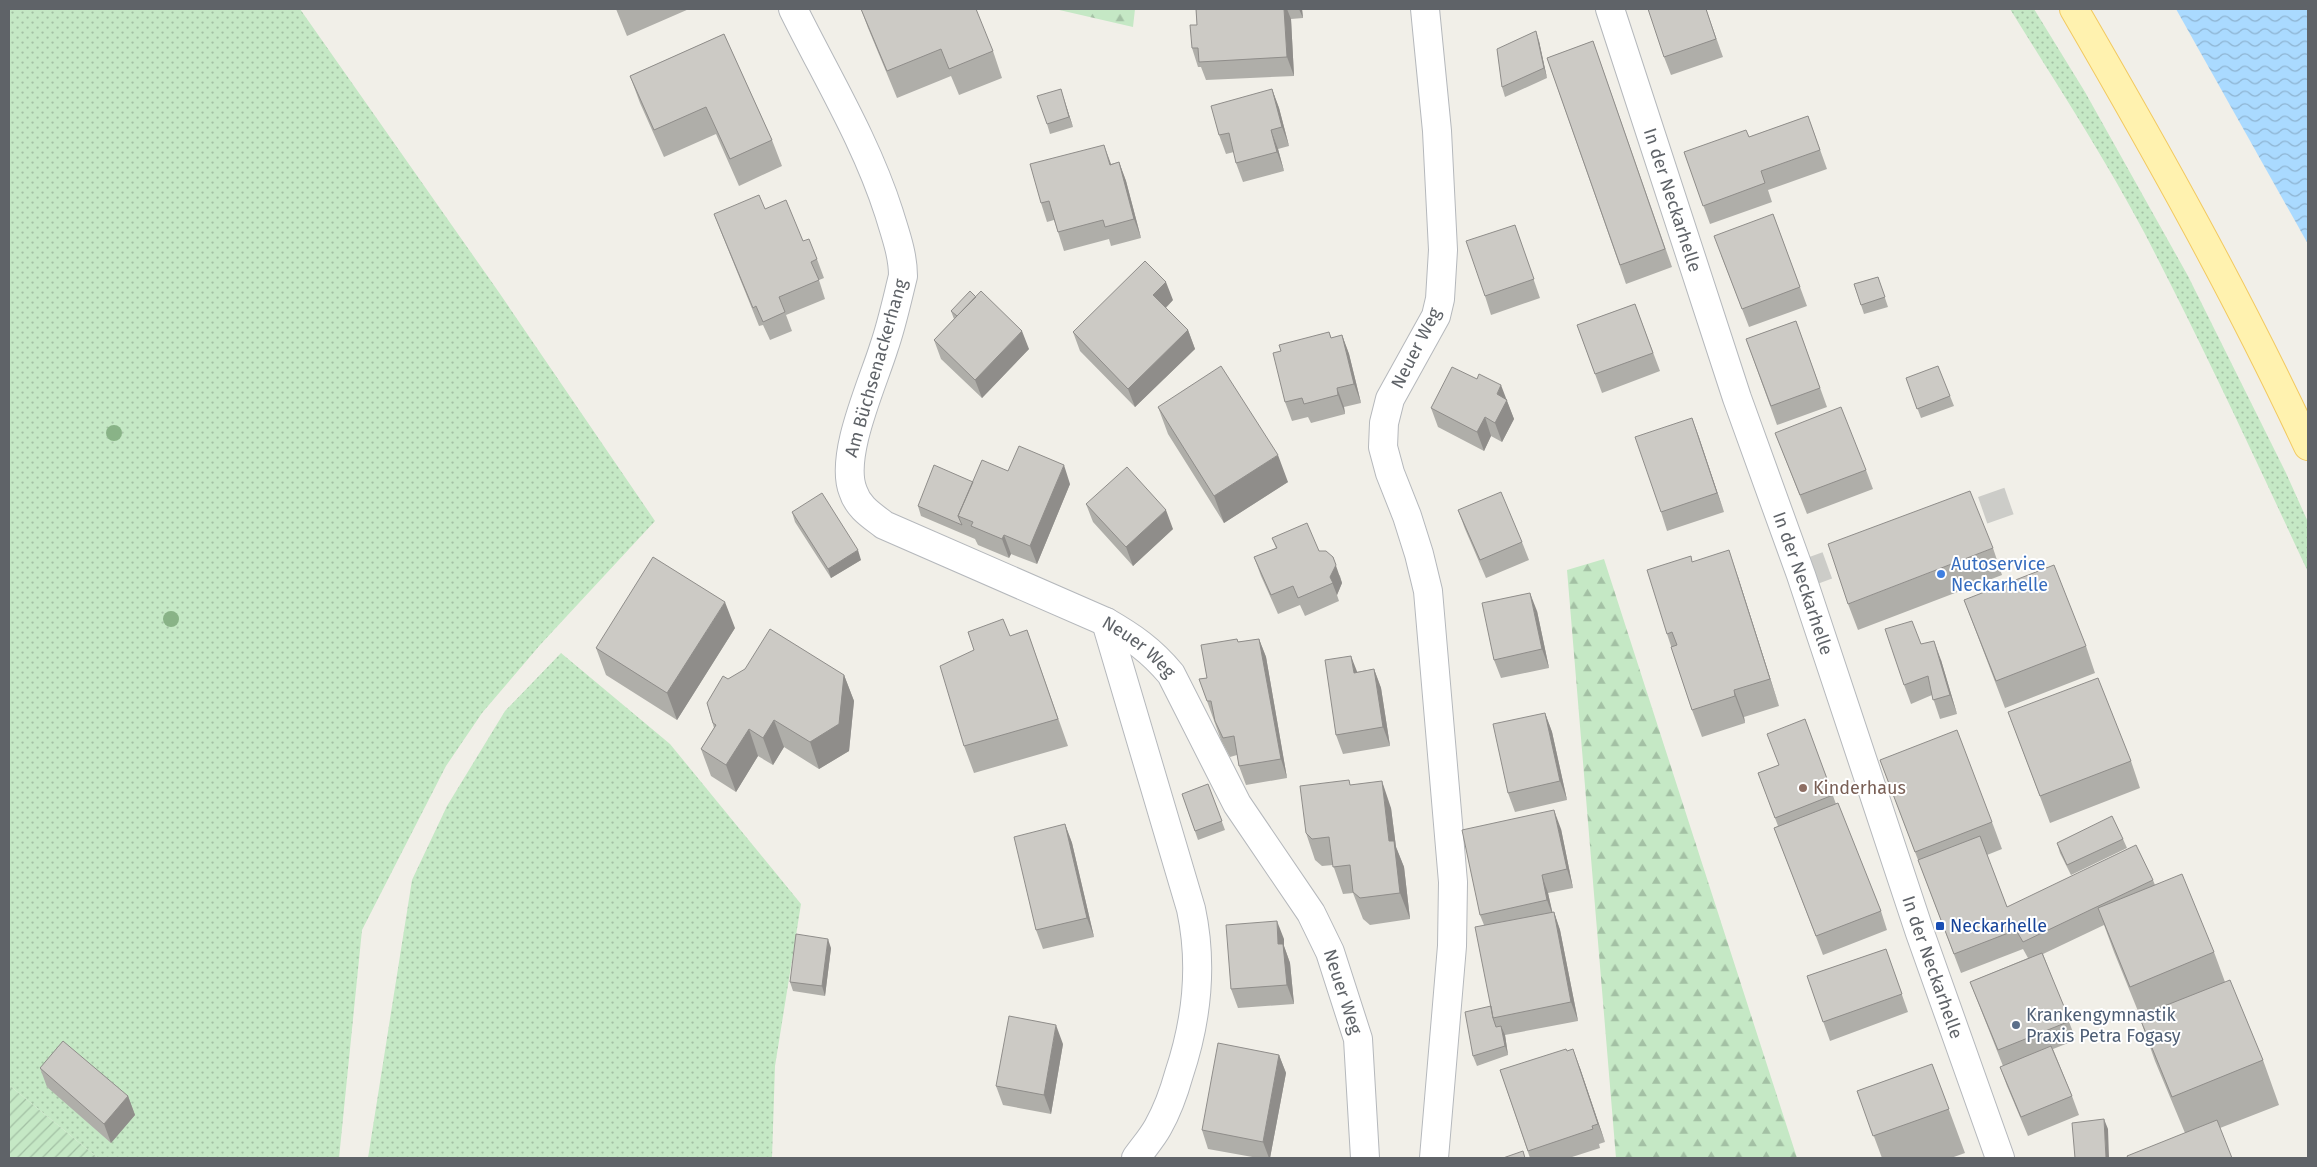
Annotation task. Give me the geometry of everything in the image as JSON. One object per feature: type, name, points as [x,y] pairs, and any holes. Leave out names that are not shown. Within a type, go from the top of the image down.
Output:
[{"type":"main road","points":[[2074,9],[2157,150],[2269,361],[2308,446]]},
{"type":"street","name":"Am Büchsenackerhang","points":[[792,9],[871,163],[894,230],[903,265],[903,276],[887,337],[851,454],[850,478],[857,500],[866,511],[884,525],[1106,622]]},
{"type":"street","name":"Neuer Weg","points":[[1425,9],[1437,131],[1443,250],[1440,299],[1436,316],[1390,399],[1384,423],[1383,447],[1390,473],[1416,547],[1428,591],[1453,882],[1452,946],[1434,1158]]},
{"type":"street","name":"In der Neckarhelle","points":[[1610,9],[1737,398],[1801,575],[1920,933],[2000,1158]]},
{"type":"street","name":"Neuer Weg","points":[[1106,622],[1191,909],[1197,949],[1197,1001],[1188,1046],[1173,1095],[1158,1126],[1136,1158]]},
{"type":"street","name":"Neuer Weg","points":[[1106,622],[1133,638],[1156,656],[1171,674],[1237,804],[1311,913],[1330,952],[1358,1039],[1365,1158]]},
{"type":"green space","points":[[9,9],[300,9],[498,291],[655,521],[540,645],[482,713],[446,766],[362,930],[339,1158],[98,1158],[9,1085]]},
{"type":"green space","points":[[1055,9],[1135,9],[1133,27]]},
{"type":"green space","points":[[2010,9],[2034,9],[2085,92],[2188,276],[2286,473],[2308,522],[2308,572],[2166,274],[2144,232],[2096,147]]},
{"type":"green space","points":[[1604,559],[1797,1158],[1616,1158],[1567,570]]},
{"type":"green space","points":[[561,653],[670,744],[801,904],[775,1066],[772,1158],[368,1158],[412,880],[447,806],[505,711]]},
{"type":"green space","points":[[9,1085],[98,1158],[9,1158]]},
{"type":"water","points":[[2176,9],[2308,9],[2308,244]]},
{"type":"building","points":[[861,9],[976,9],[993,51],[949,69],[941,49],[887,71]]},
{"type":"building","points":[[1196,9],[1284,9],[1287,57],[1199,62],[1198,48],[1192,48],[1190,25],[1197,25]]},
{"type":"building","points":[[1648,9],[1706,9],[1716,39],[1664,57]]},
{"type":"building","points":[[1536,31],[1544,68],[1502,87],[1497,49]]},
{"type":"building","points":[[724,34],[772,140],[730,159],[706,107],[654,130],[630,76]]},
{"type":"building","points":[[1593,41],[1665,249],[1620,265],[1547,58]]},
{"type":"building","points":[[1061,89],[1069,117],[1047,124],[1037,96]]},
{"type":"building","points":[[1272,89],[1282,127],[1271,130],[1277,152],[1236,163],[1229,133],[1219,135],[1211,106]]},
{"type":"building","points":[[1808,116],[1820,150],[1761,171],[1765,183],[1703,206],[1684,152],[1746,130],[1749,137]]},
{"type":"building","points":[[1104,145],[1110,165],[1119,162],[1134,219],[1105,227],[1103,220],[1058,232],[1049,201],[1041,203],[1030,164]]},
{"type":"building","points":[[759,195],[765,209],[786,200],[803,241],[809,239],[817,259],[811,262],[819,280],[779,297],[785,312],[763,322],[756,306],[753,308],[714,214]]},
{"type":"building","points":[[1773,214],[1800,287],[1742,309],[1714,236]]},
{"type":"building","points":[[1515,225],[1534,279],[1485,296],[1466,241]]},
{"type":"building","points":[[1145,261],[1166,282],[1153,295],[1188,330],[1128,389],[1073,332]]},
{"type":"building","points":[[1878,277],[1885,297],[1861,305],[1854,284]]},
{"type":"building","points":[[970,291],[976,297],[957,316],[951,311]]},
{"type":"building","points":[[981,291],[1022,331],[975,380],[934,340]]},
{"type":"building","points":[[1635,304],[1653,353],[1595,374],[1577,325]]},
{"type":"building","points":[[1796,321],[1820,388],[1771,406],[1746,339]]},
{"type":"building","points":[[1329,332],[1331,338],[1342,335],[1354,384],[1337,388],[1338,395],[1304,404],[1302,398],[1285,402],[1273,353],[1281,351],[1279,345]]},
{"type":"building","points":[[1221,366],[1278,455],[1214,496],[1158,407]]},
{"type":"building","points":[[1938,366],[1950,396],[1917,409],[1906,378]]},
{"type":"building","points":[[1452,367],[1477,379],[1479,374],[1501,385],[1497,394],[1507,400],[1495,423],[1485,417],[1477,432],[1431,408]]},
{"type":"building","points":[[1841,407],[1866,470],[1800,495],[1775,433]]},
{"type":"building","points":[[1692,418],[1717,493],[1661,512],[1635,437]]},
{"type":"building","points":[[1019,446],[1064,465],[1030,546],[1004,535],[1002,539],[971,526],[973,522],[958,516],[982,460],[1008,471]]},
{"type":"building","points":[[934,465],[973,482],[958,516],[962,525],[918,506]]},
{"type":"building","points":[[1127,467],[1166,510],[1126,547],[1086,504]]},
{"type":"building","points":[[1970,491],[1993,548],[1848,604],[1828,544]]},
{"type":"building","points":[[1501,492],[1522,542],[1480,560],[1458,510]]},
{"type":"building","points":[[822,493],[858,550],[828,569],[792,512]]},
{"type":"building","points":[[1307,523],[1319,551],[1326,551],[1333,557],[1336,565],[1330,577],[1333,583],[1298,598],[1293,586],[1271,595],[1254,557],[1277,548],[1272,538]]},
{"type":"building","points":[[1729,550],[1770,679],[1734,690],[1735,696],[1692,710],[1671,647],[1677,645],[1672,632],[1667,634],[1647,570],[1691,556],[1692,562]]},
{"type":"building","points":[[653,557],[725,602],[667,693],[596,648]]},
{"type":"building","points":[[2054,565],[2086,646],[1996,681],[1964,600]]},
{"type":"building","points":[[1530,593],[1542,649],[1494,660],[1482,603]]},
{"type":"building","points":[[1003,619],[1010,636],[1027,630],[1058,719],[964,746],[940,666],[974,650],[968,632]]},
{"type":"building","points":[[1912,621],[1921,644],[1934,641],[1950,695],[1933,700],[1928,676],[1904,685],[1885,629]]},
{"type":"building","points":[[770,629],[844,675],[839,724],[810,742],[774,720],[763,738],[749,729],[726,765],[701,749],[716,725],[713,723],[707,703],[723,676],[728,679],[745,669]]},
{"type":"building","points":[[1237,639],[1238,642],[1259,639],[1281,759],[1239,766],[1234,736],[1223,738],[1215,721],[1211,701],[1207,701],[1199,679],[1207,678],[1201,645]]},
{"type":"building","points":[[1351,656],[1354,673],[1374,669],[1383,727],[1336,735],[1325,660]]},
{"type":"building","points":[[2098,678],[2131,761],[2040,796],[2008,712]]},
{"type":"building","points":[[1545,713],[1560,781],[1508,793],[1493,724]]},
{"type":"building","name":"Kinderhaus","points":[[1805,719],[1833,795],[1775,818],[1758,773],[1779,765],[1767,734]]},
{"type":"building","points":[[1957,730],[1992,822],[1915,852],[1880,760]]},
{"type":"building","points":[[1349,780],[1350,785],[1382,781],[1389,841],[1394,841],[1400,893],[1360,898],[1353,892],[1350,865],[1333,867],[1329,837],[1312,839],[1306,833],[1300,786]]},
{"type":"building","points":[[1208,784],[1222,821],[1195,831],[1182,794]]},
{"type":"building","points":[[1838,803],[1881,911],[1816,936],[1774,828]]},
{"type":"building","points":[[1554,810],[1567,869],[1542,875],[1547,900],[1480,915],[1462,830]]},
{"type":"building","points":[[2112,816],[2123,839],[2067,865],[2057,843]]},
{"type":"building","points":[[1065,824],[1087,918],[1036,930],[1014,837]]},
{"type":"building","points":[[1980,836],[2007,907],[2136,845],[2153,880],[2023,942],[2016,930],[1954,954],[1918,860]]},
{"type":"building","points":[[2182,874],[2214,952],[2130,987],[2098,908]]},
{"type":"building","points":[[1554,912],[1571,1002],[1493,1018],[1475,927]]},
{"type":"building","points":[[1277,921],[1278,944],[1283,944],[1287,985],[1231,989],[1226,925]]},
{"type":"building","points":[[796,934],[828,939],[822,986],[790,982]]},
{"type":"building","points":[[1886,949],[1902,994],[1823,1022],[1807,976]]},
{"type":"building","points":[[2042,953],[2070,1021],[1998,1050],[1970,982]]},
{"type":"building","points":[[2230,980],[2263,1060],[2172,1097],[2139,1016]]},
{"type":"building","points":[[1491,1006],[1496,1027],[1501,1026],[1505,1046],[1473,1056],[1465,1012]]},
{"type":"building","points":[[1009,1016],[1056,1025],[1044,1095],[996,1086]]},
{"type":"building","points":[[63,1041],[128,1096],[104,1124],[40,1068]]},
{"type":"building","points":[[1218,1043],[1279,1055],[1263,1142],[1202,1130]]},
{"type":"building","points":[[2051,1046],[2072,1096],[2021,1117],[2000,1067]]},
{"type":"building","points":[[1566,1049],[1567,1051],[1573,1049],[1598,1124],[1592,1126],[1593,1129],[1528,1151],[1500,1070]]},
{"type":"building","points":[[1932,1064],[1949,1109],[1873,1136],[1857,1091]]},
{"type":"building","points":[[2104,1119],[2106,1158],[2075,1158],[2072,1123]]},
{"type":"building","points":[[2217,1120],[2232,1158],[2128,1158],[2127,1156]]},
{"type":"building","points":[[1523,1151],[1525,1158],[1503,1158]]},
{"type":"tunnel","points":[[1943,524],[2009,501]]},
{"type":"tunnel","points":[[1801,575],[1870,550]]},
{"type":"place","name":"Autoservice Neckarhelle","points":[[1941,574]]},
{"type":"place","name":"Kinderhaus","points":[[1803,788]]},
{"type":"place","name":"Neckarhelle","points":[[1940,926]]},
{"type":"place","name":"Krankengymnastik Praxis Petra Fogasy","points":[[2016,1025]]}]
